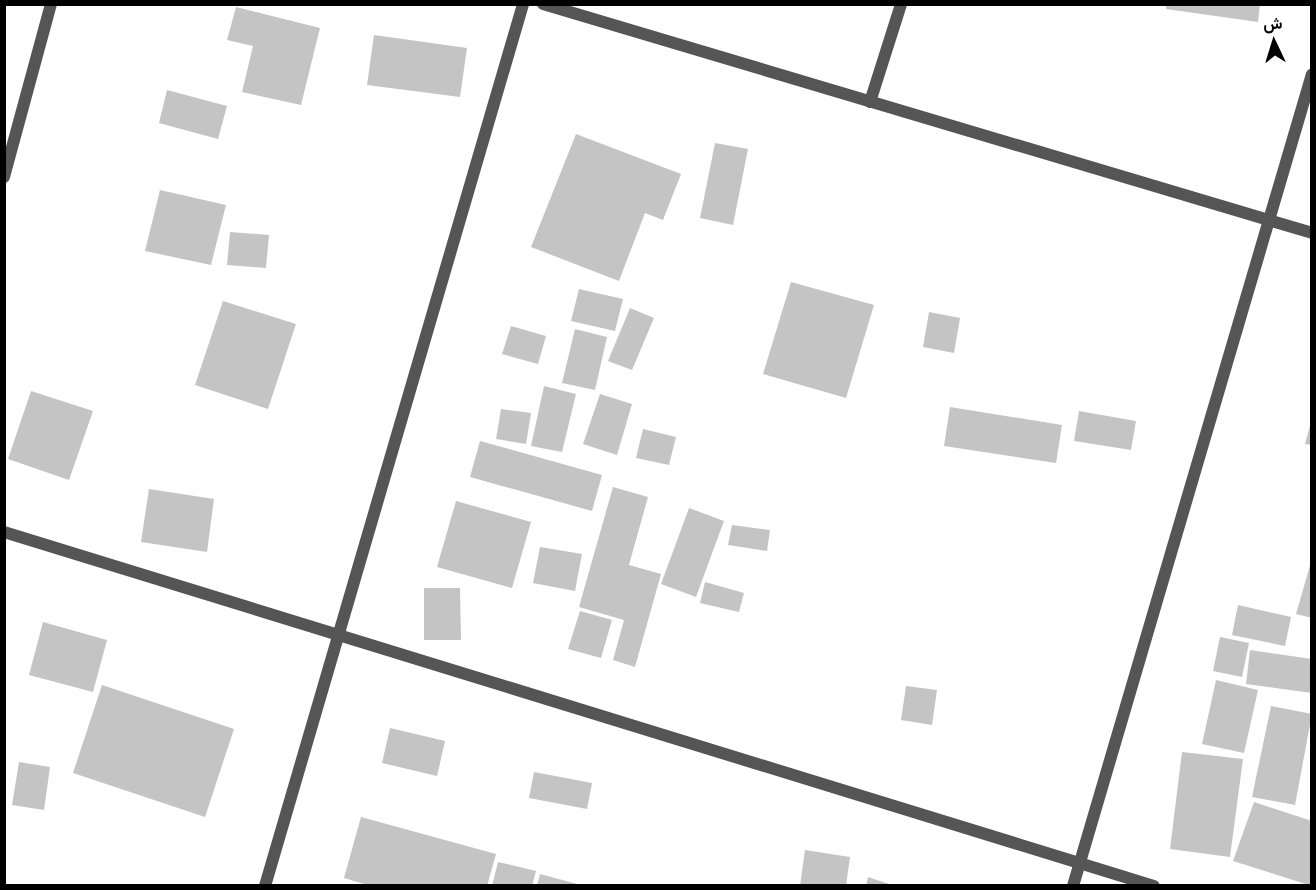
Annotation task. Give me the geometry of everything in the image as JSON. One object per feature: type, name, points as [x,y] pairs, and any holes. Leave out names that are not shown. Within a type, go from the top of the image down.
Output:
[{"type":"street","points":[[4,177],[51,4]]},
{"type":"street","points":[[264,885],[523,4]]},
{"type":"street","points":[[543,4],[1311,233]]},
{"type":"street","points":[[870,102],[901,4]]},
{"type":"street","points":[[1073,885],[1266,219],[1311,74]]},
{"type":"street","points":[[4,532],[339,633],[1079,864],[1154,885]]},
{"type":"building","points":[[1166,4],[1260,4],[1258,22],[1166,9]]},
{"type":"building","points":[[236,7],[320,28],[301,105],[242,92],[253,46],[227,40]]},
{"type":"building","points":[[374,35],[467,48],[460,97],[367,85]]},
{"type":"building","points":[[167,90],[227,106],[218,139],[159,123]]},
{"type":"building","points":[[576,134],[681,174],[663,220],[645,213],[619,281],[531,247]]},
{"type":"building","points":[[715,143],[748,149],[733,225],[700,218]]},
{"type":"building","points":[[160,190],[226,205],[211,265],[145,251]]},
{"type":"building","points":[[230,232],[269,235],[266,268],[227,265]]},
{"type":"building","points":[[791,282],[874,305],[846,398],[763,374]]},
{"type":"building","points":[[579,289],[623,299],[615,331],[571,321]]},
{"type":"building","points":[[223,301],[296,324],[268,409],[195,385]]},
{"type":"building","points":[[630,308],[654,318],[632,370],[608,361]]},
{"type":"building","points":[[929,312],[960,318],[954,353],[923,347]]},
{"type":"building","points":[[511,326],[546,336],[538,364],[502,354]]},
{"type":"building","points":[[575,329],[607,337],[595,390],[562,383]]},
{"type":"building","points":[[544,386],[576,394],[562,452],[531,446]]},
{"type":"building","points":[[31,391],[93,411],[69,480],[8,459]]},
{"type":"building","points":[[600,394],[632,404],[617,455],[583,444]]},
{"type":"building","points":[[950,407],[1062,425],[1056,463],[944,446]]},
{"type":"building","points":[[501,409],[531,413],[526,444],[496,439]]},
{"type":"building","points":[[1079,411],[1136,421],[1131,450],[1074,441]]},
{"type":"building","points":[[1312,422],[1312,445],[1305,444]]},
{"type":"building","points":[[643,429],[676,437],[669,465],[636,458]]},
{"type":"building","points":[[480,441],[602,475],[592,511],[470,477]]},
{"type":"building","points":[[613,487],[648,497],[629,565],[661,574],[635,667],[613,660],[624,620],[579,607]]},
{"type":"building","points":[[149,489],[214,499],[207,552],[141,542]]},
{"type":"building","points":[[456,501],[531,522],[512,588],[437,567]]},
{"type":"building","points":[[689,508],[724,521],[696,597],[661,584]]},
{"type":"building","points":[[732,525],[770,530],[767,551],[728,545]]},
{"type":"building","points":[[540,547],[582,554],[575,591],[533,583]]},
{"type":"building","points":[[1312,562],[1312,618],[1296,614]]},
{"type":"building","points":[[705,582],[744,593],[739,612],[700,603]]},
{"type":"building","points":[[424,588],[460,588],[461,640],[424,640]]},
{"type":"building","points":[[1238,605],[1291,617],[1285,646],[1232,635]]},
{"type":"building","points":[[580,611],[612,620],[601,658],[568,649]]},
{"type":"building","points":[[43,622],[107,640],[93,692],[29,675]]},
{"type":"building","points":[[1220,637],[1249,643],[1242,677],[1213,671]]},
{"type":"building","points":[[1250,650],[1312,659],[1312,693],[1246,684]]},
{"type":"building","points":[[1216,680],[1258,690],[1244,753],[1202,744]]},
{"type":"building","points":[[102,685],[234,729],[205,817],[73,773]]},
{"type":"building","points":[[906,686],[937,690],[932,725],[901,720]]},
{"type":"building","points":[[1271,706],[1312,714],[1295,805],[1252,797]]},
{"type":"building","points":[[390,728],[445,741],[437,776],[382,763]]},
{"type":"building","points":[[1182,752],[1243,759],[1230,857],[1170,849]]},
{"type":"building","points":[[19,762],[50,767],[44,810],[12,805]]},
{"type":"building","points":[[534,772],[592,783],[587,809],[529,798]]},
{"type":"building","points":[[1254,802],[1312,821],[1312,886],[1233,861]]},
{"type":"building","points":[[361,817],[496,854],[487,886],[371,886],[344,878]]},
{"type":"building","points":[[805,850],[850,857],[846,886],[800,886]]},
{"type":"building","points":[[498,862],[536,871],[532,886],[492,886]]},
{"type":"building","points":[[540,874],[581,885],[581,886],[537,886]]},
{"type":"building","points":[[868,877],[889,884],[888,886],[866,886]]}]
